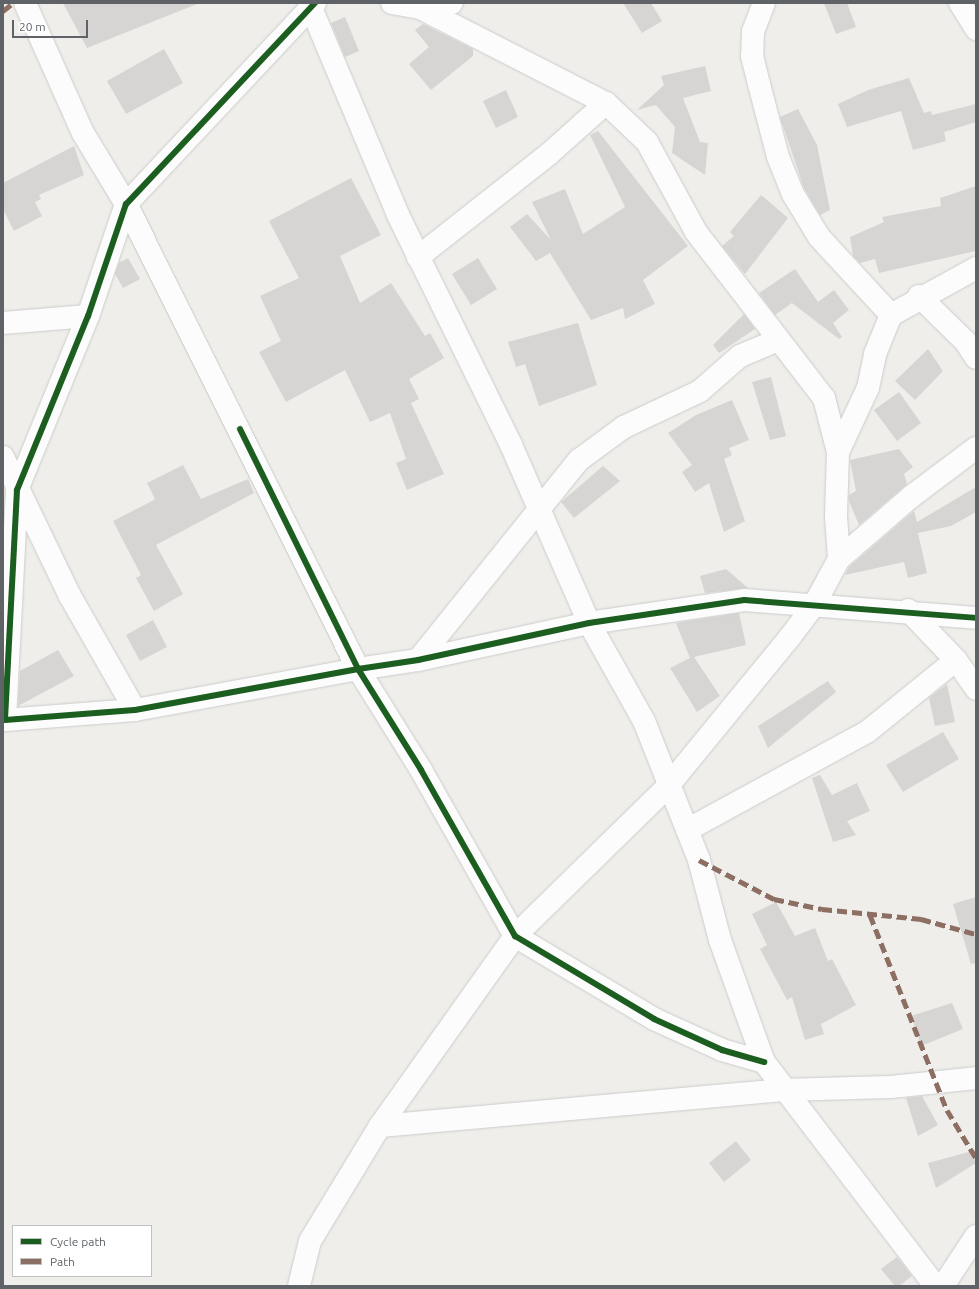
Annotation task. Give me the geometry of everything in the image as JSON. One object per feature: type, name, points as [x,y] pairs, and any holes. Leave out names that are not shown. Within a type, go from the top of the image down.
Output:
[{"type":"street","points":[[25,3],[80,127],[126,204],[358,669],[421,770],[515,936],[654,1019],[722,1050],[764,1062]]},
{"type":"street","points":[[392,3],[420,8],[606,103],[647,142],[696,232],[824,398],[838,452],[836,516],[840,559]]},
{"type":"street","points":[[420,8],[452,3]]},
{"type":"street","points":[[764,3],[753,30],[752,56],[778,157],[793,194],[819,237],[891,315]]},
{"type":"street","points":[[960,3],[976,29]]},
{"type":"street","points":[[935,1286],[783,1090],[764,1062],[742,1006],[686,830],[644,721],[589,623],[511,445],[418,257],[312,4],[126,204],[88,316],[17,490],[4,721],[135,710],[358,669],[418,660],[589,623],[744,600],[813,608],[908,610],[976,618]]},
{"type":"street","points":[[418,257],[549,154],[606,103]]},
{"type":"street","points":[[838,452],[868,388],[875,354],[891,315],[919,296],[976,268]]},
{"type":"street","points":[[919,296],[965,341],[976,358]]},
{"type":"street","points":[[3,323],[88,316]]},
{"type":"street","points":[[418,660],[540,512],[580,460],[599,443],[624,427],[684,401],[740,356],[778,340]]},
{"type":"street","points":[[299,1286],[310,1241],[380,1126],[515,936],[668,786],[813,608],[840,559],[912,496],[976,448]]},
{"type":"street","points":[[3,457],[17,490],[74,602],[135,710]]},
{"type":"street","points":[[908,610],[956,660],[976,689]]},
{"type":"street","points":[[686,830],[867,732],[956,660]]},
{"type":"street","points":[[380,1126],[783,1090],[891,1087],[976,1078]]},
{"type":"street","points":[[943,1286],[976,1236]]},
{"type":"building","points":[[63,3],[197,3],[197,4],[87,48]]},
{"type":"building","points":[[623,3],[651,3],[662,21],[642,33]]},
{"type":"building","points":[[824,3],[847,3],[856,27],[836,34]]},
{"type":"building","points":[[345,17],[359,51],[345,57],[331,23]]},
{"type":"building","points":[[423,24],[473,49],[473,56],[431,90],[409,64],[429,47],[415,30]]},
{"type":"building","points":[[164,49],[183,83],[126,114],[107,81]]},
{"type":"building","points":[[705,66],[711,91],[683,98],[700,142],[708,143],[705,175],[672,153],[675,127],[656,105],[637,110],[664,85],[661,76]]},
{"type":"building","points":[[909,78],[924,113],[931,111],[932,115],[976,104],[976,122],[944,132],[946,141],[913,150],[901,111],[847,127],[838,104],[868,90]]},
{"type":"building","points":[[506,90],[518,117],[496,128],[483,101]]},
{"type":"building","points":[[798,109],[817,145],[830,210],[820,215],[804,188],[780,117]]},
{"type":"building","points":[[598,131],[688,246],[643,280],[655,304],[625,319],[623,308],[591,320],[550,253],[536,261],[510,227],[527,214],[551,240],[532,202],[565,189],[583,234],[625,207],[590,135]]},
{"type":"building","points":[[74,146],[84,175],[39,195],[41,199],[35,202],[42,216],[14,231],[3,209],[3,183]]},
{"type":"building","points":[[351,178],[381,235],[340,256],[360,303],[391,283],[425,336],[430,333],[444,358],[409,379],[419,399],[411,403],[444,474],[407,490],[396,463],[406,459],[390,413],[370,422],[345,370],[286,402],[259,352],[281,341],[260,296],[299,278],[269,221]]},
{"type":"building","points":[[976,186],[976,251],[879,273],[875,259],[860,263],[853,256],[850,237],[884,222],[882,217],[941,206],[940,198]]},
{"type":"building","points":[[761,195],[788,218],[745,274],[722,246],[734,236],[730,232]]},
{"type":"building","points":[[128,258],[140,279],[123,288],[115,274],[119,263]]},
{"type":"building","points":[[478,258],[497,289],[471,305],[452,274]]},
{"type":"building","points":[[795,269],[818,302],[834,290],[849,310],[833,323],[842,337],[839,339],[792,303],[775,315],[759,293]]},
{"type":"building","points":[[744,314],[755,329],[719,353],[713,345]]},
{"type":"building","points":[[578,323],[597,385],[539,406],[525,364],[516,367],[508,342]]},
{"type":"building","points":[[928,349],[943,371],[915,400],[895,381]]},
{"type":"building","points":[[771,377],[786,436],[770,440],[752,382]]},
{"type":"building","points":[[899,392],[921,423],[897,441],[874,410]]},
{"type":"building","points":[[732,400],[749,440],[729,448],[732,455],[724,459],[745,521],[724,532],[709,483],[695,492],[682,472],[692,465],[668,433],[696,415]]},
{"type":"building","points":[[899,449],[913,467],[904,474],[907,484],[859,525],[849,501],[849,495],[856,491],[850,460]]},
{"type":"building","points":[[183,465],[201,499],[248,479],[254,493],[156,545],[183,594],[154,611],[136,578],[141,575],[113,521],[155,499],[147,483]]},
{"type":"building","points":[[603,466],[620,481],[574,518],[561,502]]},
{"type":"building","points":[[976,487],[976,512],[951,526],[918,533],[927,573],[908,578],[904,562],[845,575],[849,567],[914,511],[917,522]]},
{"type":"building","points":[[726,569],[748,588],[705,593],[700,576]]},
{"type":"building","points":[[739,613],[746,645],[694,657],[720,696],[697,712],[670,668],[690,658],[676,623]]},
{"type":"building","points":[[153,620],[167,647],[140,661],[126,635]]},
{"type":"building","points":[[58,650],[74,676],[18,706],[20,671]]},
{"type":"building","points":[[828,681],[836,692],[768,748],[758,726]]},
{"type":"building","points":[[947,684],[955,722],[935,726],[929,698]]},
{"type":"building","points":[[943,732],[959,759],[903,792],[886,765]]},
{"type":"building","points":[[820,775],[832,795],[857,783],[870,811],[847,821],[856,835],[833,842],[812,778]]},
{"type":"building","points":[[976,897],[976,963],[971,964],[953,904]]},
{"type":"building","points":[[776,902],[795,936],[815,928],[828,961],[832,959],[856,1005],[821,1024],[824,1034],[805,1040],[792,997],[787,1000],[760,949],[767,945],[752,914]]},
{"type":"building","points":[[952,1003],[963,1029],[921,1046],[911,1016]]},
{"type":"building","points":[[922,1096],[938,1125],[918,1136],[906,1098]]},
{"type":"building","points":[[736,1141],[751,1160],[724,1182],[709,1163]]},
{"type":"building","points":[[976,1150],[976,1163],[936,1188],[928,1163]]},
{"type":"building","points":[[897,1257],[912,1276],[899,1286],[895,1286],[881,1269]]},
{"type":"marked path","points":[[3,11],[13,3]]},
{"type":"marked path","points":[[699,860],[774,899],[822,909],[921,919],[976,934]]},
{"type":"marked path","points":[[870,915],[947,1110],[976,1158]]},
{"type":"cycle path","points":[[315,3],[126,204],[88,316],[17,490],[5,720],[135,710],[358,669],[421,770],[515,936],[654,1019],[722,1050],[764,1062]]},
{"type":"cycle path","points":[[240,429],[358,669],[418,660],[589,623],[744,600],[976,618]]}]
